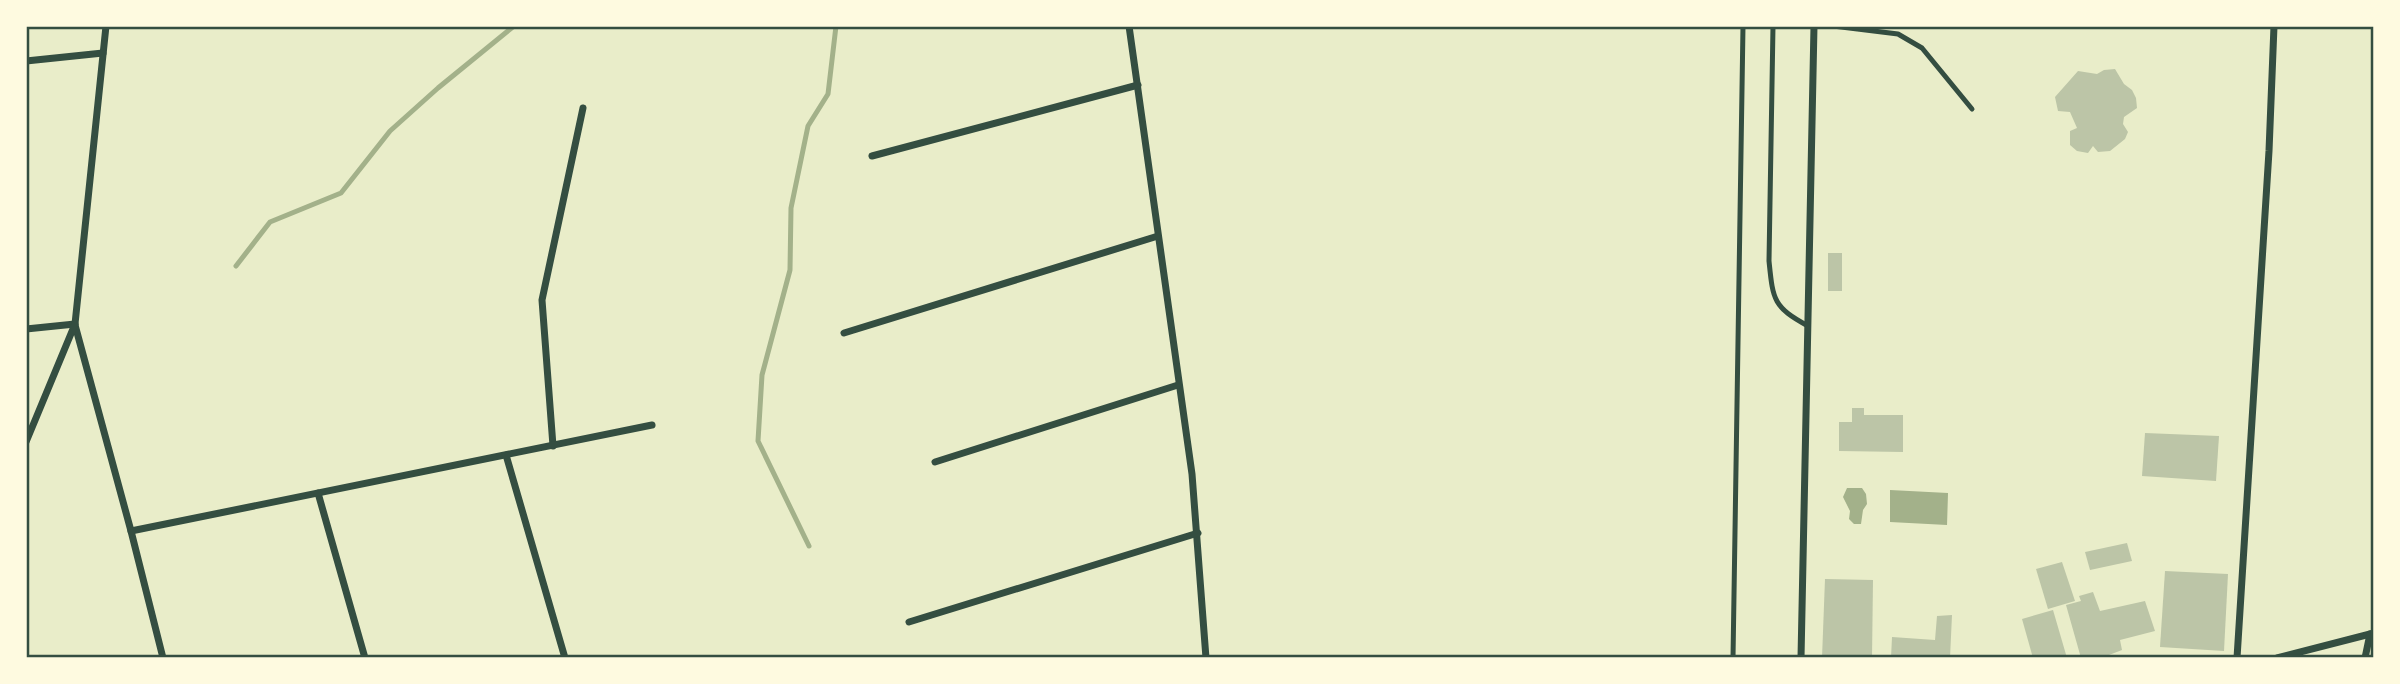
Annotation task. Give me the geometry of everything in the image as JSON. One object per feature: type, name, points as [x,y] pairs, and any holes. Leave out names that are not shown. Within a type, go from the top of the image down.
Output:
[{"type":"street","points":[[26,442],[75,324],[106,26]]},
{"type":"street","points":[[1129,26],[1198,533],[1206,658]]},
{"type":"street","points":[[1801,658],[1814,26]]},
{"type":"street","points":[[2237,658],[2269,151],[2274,26]]},
{"type":"street","points":[[26,61],[103,53]]},
{"type":"street","points":[[872,156],[1138,85]]},
{"type":"street","points":[[553,446],[542,300],[583,108]]},
{"type":"street","points":[[844,333],[1158,236]]},
{"type":"street","points":[[26,329],[75,324]]},
{"type":"street","points":[[75,324],[163,658]]},
{"type":"street","points":[[935,461],[1178,385]]},
{"type":"street","points":[[131,531],[652,425]]},
{"type":"street","points":[[506,455],[565,658]]},
{"type":"street","points":[[318,494],[365,658]]},
{"type":"street","points":[[909,622],[1198,533]]},
{"type":"street","points":[[2277,658],[2372,634]]},
{"type":"street","points":[[2365,658],[2372,634]]},
{"type":"lane","points":[[1733,658],[1743,26]]},
{"type":"lane","points":[[1773,26],[1769,261],[1771,284],[1775,300],[1787,314],[1808,326]]},
{"type":"lane","points":[[1833,26],[1898,34],[1922,48],[1972,109]]},
{"type":"shaded area","points":[[1847,488],[1862,488],[1866,494],[1867,504],[1863,510],[1861,524],[1854,524],[1849,519],[1850,511],[1843,497]]},
{"type":"shaded area","points":[[1890,490],[1948,493],[1947,525],[1890,522]]},
{"type":"building","points":[[2115,69],[2136,98],[2137,108],[2124,117],[2123,124],[2128,132],[2125,139],[2110,151],[2098,152],[2093,146],[2088,153],[2077,151],[2070,145],[2070,131],[2077,128],[2070,112],[2058,111],[2055,97],[2078,71],[2097,74]]},
{"type":"building","points":[[1828,253],[1842,253],[1842,291],[1828,291]]},
{"type":"building","points":[[1852,408],[1864,408],[1864,415],[1903,415],[1903,452],[1839,451],[1839,422],[1852,422]]},
{"type":"building","points":[[2145,433],[2219,436],[2216,481],[2142,476]]},
{"type":"building","points":[[2127,543],[2132,561],[2090,570],[2085,552]]},
{"type":"building","points":[[2062,562],[2075,601],[2048,609],[2036,569]]},
{"type":"building","points":[[2165,571],[2228,574],[2224,651],[2160,647]]},
{"type":"building","points":[[1825,579],[1873,580],[1872,658],[1822,658]]},
{"type":"building","points":[[2093,592],[2100,611],[2145,601],[2155,631],[2120,640],[2122,650],[2109,655],[2110,658],[2081,658],[2066,605],[2081,601],[2079,596]]},
{"type":"building","points":[[2053,610],[2067,658],[2033,658],[2022,619]]},
{"type":"building","points":[[1952,615],[1950,658],[1891,658],[1892,637],[1935,640],[1937,616]]},
{"type":"waterway","points":[[236,266],[270,222],[341,193],[390,131],[514,26]]},
{"type":"waterway","points":[[809,546],[758,441],[762,375],[790,270],[791,208],[808,126],[828,94],[836,26]]}]
